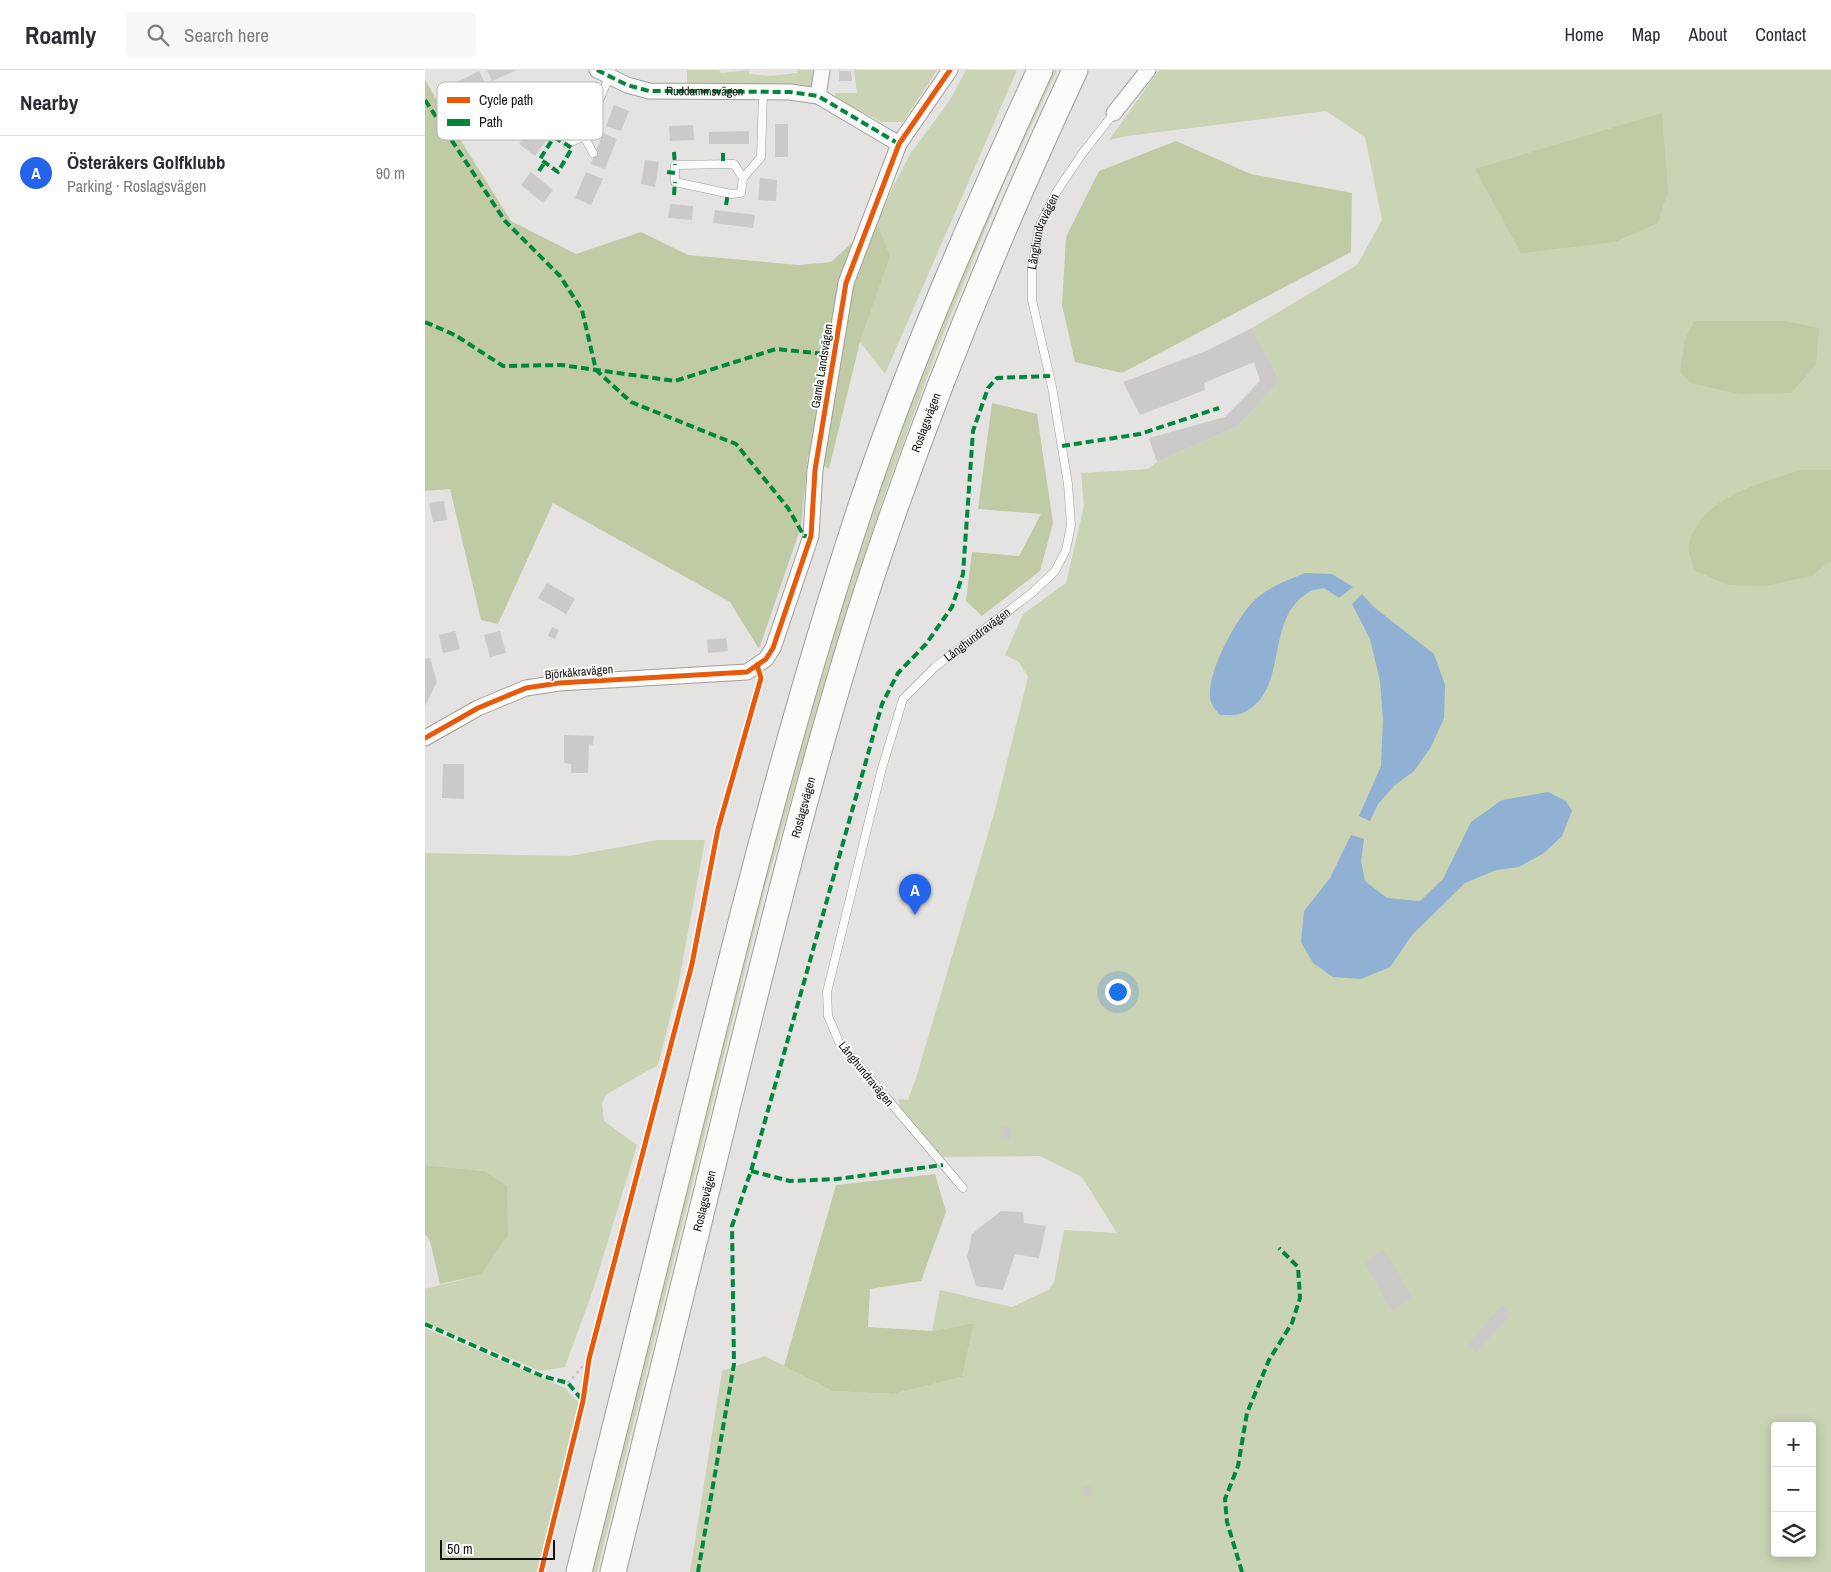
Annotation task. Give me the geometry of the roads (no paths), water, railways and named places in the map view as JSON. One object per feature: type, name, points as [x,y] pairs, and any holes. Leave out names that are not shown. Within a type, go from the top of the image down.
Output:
[{"type":"main road","points":[[579,1572],[732,954],[774,792],[820,636],[861,506],[912,368],[950,270],[1039,70]]},
{"type":"main road","name":"Roslagsvägen","points":[[613,1572],[763,960],[841,676],[875,568],[943,376],[1026,175],[1075,70]]},
{"type":"street","points":[[818,96],[822,70]]},
{"type":"street","name":"Gamla Landsvägen","points":[[747,672],[766,659],[773,648],[811,536],[815,470],[846,283],[899,144],[950,70]]},
{"type":"street","name":"Långhundravägen","points":[[1114,113],[1148,70]]},
{"type":"street","name":"Ruddammsvägen","points":[[603,74],[649,91],[790,92],[818,96],[899,144]]},
{"type":"street","name":"Björkåkravägen","points":[[425,738],[478,708],[526,688],[559,683],[747,672]]},
{"type":"lane","points":[[743,178],[734,164],[675,165],[675,182],[731,194],[741,193],[743,178],[761,157],[763,92]]},
{"type":"lane","name":"Långhundravägen","points":[[963,1188],[839,1042],[828,1016],[827,992],[882,768],[903,699],[935,667],[1033,592],[1055,571],[1066,550],[1071,525],[1068,484],[1052,387],[1032,300],[1032,268],[1039,227],[1057,191],[1082,154],[1114,113]]},
{"type":"lane","points":[[567,144],[576,140]]},
{"type":"lane","points":[[586,140],[593,153]]},
{"type":"water","points":[[1305,573],[1332,574],[1353,587],[1339,598],[1324,588],[1312,591],[1293,606],[1285,621],[1273,673],[1267,689],[1257,702],[1243,713],[1220,715],[1211,702],[1210,691],[1217,663],[1232,632],[1249,606],[1257,598],[1274,587]]},
{"type":"water","points":[[1362,594],[1375,608],[1434,654],[1445,685],[1444,718],[1431,747],[1414,771],[1395,785],[1378,804],[1370,821],[1359,816],[1381,766],[1383,720],[1380,681],[1370,639],[1352,604]]},
{"type":"water","points":[[1548,792],[1566,801],[1572,811],[1562,836],[1544,853],[1519,867],[1496,870],[1465,883],[1412,935],[1390,967],[1361,979],[1333,977],[1313,963],[1301,942],[1304,911],[1330,878],[1351,835],[1364,839],[1361,861],[1365,881],[1387,898],[1420,901],[1443,879],[1471,822],[1502,800]]},
{"type":"place","name":"Österåkers Golfklubb","points":[[915,915]]}]
